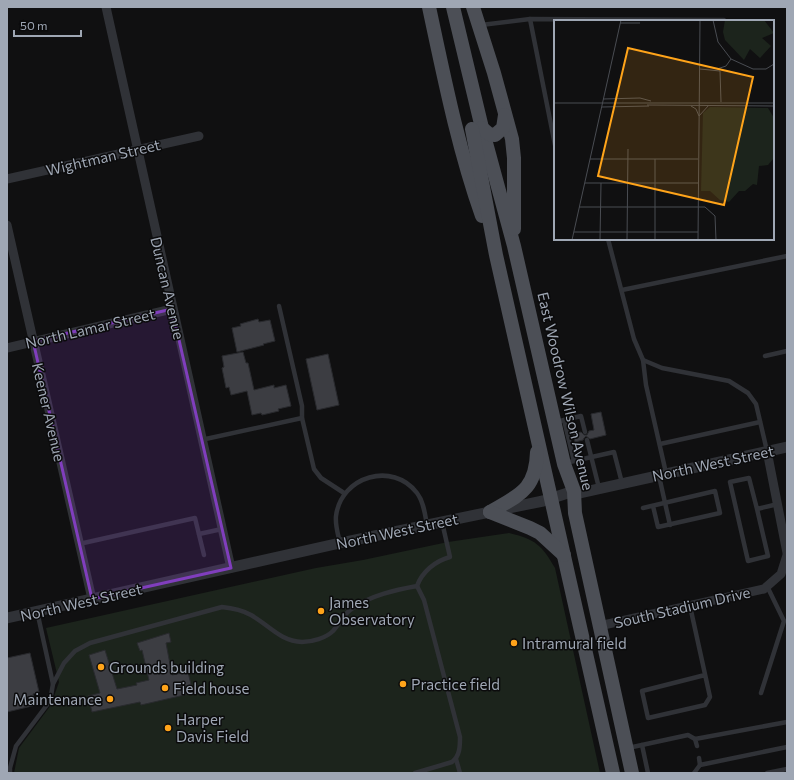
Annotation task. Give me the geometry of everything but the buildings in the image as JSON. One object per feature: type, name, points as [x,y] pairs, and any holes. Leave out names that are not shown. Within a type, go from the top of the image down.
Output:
[{"type":"main road","points":[[428,7],[469,179],[496,255]]},
{"type":"main road","points":[[445,7],[453,16],[496,255],[613,773]]},
{"type":"main road","points":[[473,7],[512,138],[514,158],[514,246]]},
{"type":"main road","name":"East Woodrow Wilson Avenue","points":[[453,16],[569,462],[574,491],[575,512],[632,773]]},
{"type":"main road","points":[[482,128],[489,134],[495,135],[503,128],[505,115]]},
{"type":"main road","points":[[490,512],[520,495],[528,487],[537,466],[537,434]]},
{"type":"main road","points":[[490,512],[530,528],[540,534],[564,555]]},
{"type":"street","name":"Duncan Avenue","points":[[106,7],[172,309],[231,568]]},
{"type":"street","name":"Wightman Street","points":[[7,179],[199,136]]},
{"type":"street","name":"Keener Avenue","points":[[7,225],[92,599]]},
{"type":"street","name":"North Lamar Street","points":[[7,348],[172,309]]},
{"type":"street","name":"North West Street","points":[[7,618],[340,543],[552,499],[574,491],[580,492],[787,447]]},
{"type":"street","points":[[766,587],[781,574],[787,554],[767,451]]},
{"type":"street","name":"South Stadium Drive","points":[[599,626],[690,606],[766,587]]},
{"type":"lane","points":[[479,25],[530,20],[724,20]]},
{"type":"lane","points":[[530,20],[554,140]]},
{"type":"lane","points":[[608,240],[634,339],[643,360],[646,386],[660,444],[662,474],[670,525]]},
{"type":"lane","points":[[622,290],[787,256]]},
{"type":"lane","points":[[279,306],[302,406],[302,418],[315,471],[323,479],[344,493]]},
{"type":"lane","points":[[765,356],[787,351]]},
{"type":"lane","points":[[643,360],[662,368],[729,382],[748,393],[756,404],[767,451]]},
{"type":"lane","points":[[559,421],[581,416],[584,432]]},
{"type":"lane","points":[[202,440],[302,418]]},
{"type":"lane","points":[[660,444],[760,422]]},
{"type":"lane","points":[[587,440],[598,488]]},
{"type":"lane","points":[[569,462],[614,452],[622,483]]},
{"type":"lane","points":[[340,543],[336,525],[336,514],[344,493],[358,482],[372,476],[385,475],[397,478],[408,484],[418,494],[423,506],[427,525]]},
{"type":"lane","points":[[749,478],[756,509],[768,556],[748,561],[730,482],[749,478]]},
{"type":"lane","points":[[643,508],[715,492],[720,514],[658,528],[653,506]]},
{"type":"lane","points":[[756,509],[778,504]]},
{"type":"lane","points":[[79,544],[195,518],[204,555]]},
{"type":"lane","points":[[442,522],[450,557],[441,559],[434,564],[419,580],[417,586],[424,600],[460,737],[459,750],[456,759],[460,773]]},
{"type":"lane","points":[[199,534],[222,529]]},
{"type":"lane","points":[[10,773],[16,746],[50,701],[53,684],[69,655],[90,642],[222,607],[232,608],[251,615],[286,639],[297,642],[308,642],[329,634],[352,608],[391,591],[417,586]]},
{"type":"lane","points":[[761,693],[784,621],[766,587]]},
{"type":"lane","points":[[690,606],[710,697],[705,705],[648,718],[642,691],[705,676]]},
{"type":"lane","points":[[37,611],[53,684]]},
{"type":"lane","points":[[627,748],[688,735],[696,740],[787,722]]},
{"type":"lane","points":[[696,740],[697,746]]},
{"type":"lane","points":[[642,745],[648,773]]},
{"type":"lane","points":[[694,773],[700,765],[787,746]]},
{"type":"lane","points":[[699,758],[700,765]]},
{"type":"lane","points":[[415,773],[446,764],[456,759]]},
{"type":"lane","points":[[767,773],[787,769]]},
{"type":"highlighted area","points":[[172,309],[231,568],[92,599],[33,341]]},
{"type":"shaded area","points":[[509,533],[518,535],[537,544],[542,548],[555,568],[600,773],[14,773],[19,748],[51,705],[59,682],[46,628],[316,568],[363,560],[448,542]]},
{"type":"place","name":"James Observatory","points":[[321,611]]},
{"type":"place","name":"Intramural field","points":[[514,643]]},
{"type":"place","name":"Grounds building","points":[[101,667]]},
{"type":"place","name":"Practice field","points":[[403,684]]},
{"type":"place","name":"Field house","points":[[165,688]]},
{"type":"place","name":"Maintenance","points":[[110,699]]},
{"type":"place","name":"Harper Davis Field","points":[[168,728]]}]
